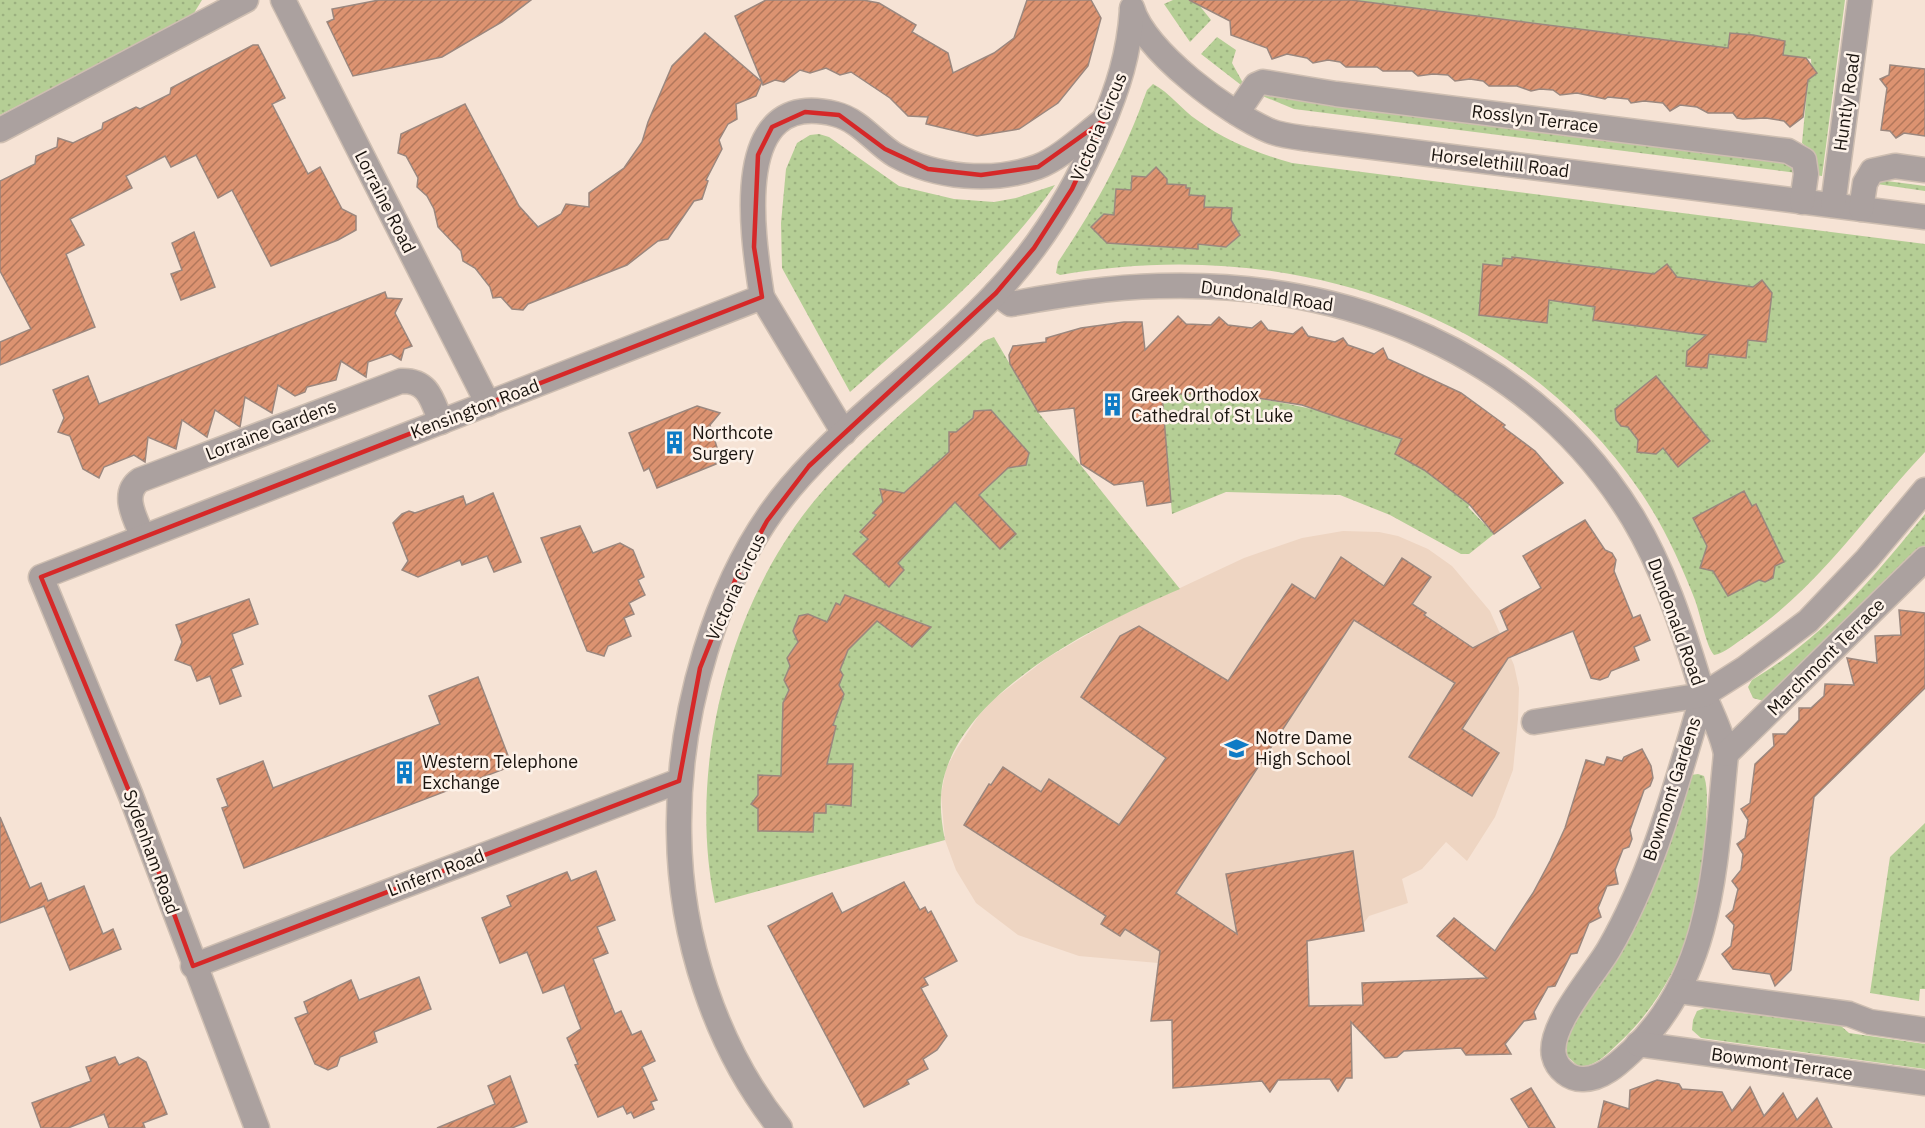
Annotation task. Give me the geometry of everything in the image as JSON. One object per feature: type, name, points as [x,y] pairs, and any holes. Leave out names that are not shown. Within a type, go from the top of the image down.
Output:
[{"type":"street","points":[[0,130],[246,0]]},
{"type":"street","name":"Lorraine Road","points":[[283,0],[488,404]]},
{"type":"street","name":"Huntly Road","points":[[1833,205],[1860,0]]},
{"type":"street","name":"Horselethill Road","points":[[1131,5],[1136,19],[1157,48],[1192,80],[1237,113],[1272,132],[1925,217]]},
{"type":"street","name":"Victoria Circus","points":[[780,1128],[750,1083],[732,1049],[698,966],[681,883],[679,781],[694,688],[719,616],[748,552],[788,490],[844,433],[996,293],[1034,248],[1072,189],[1104,120],[1126,61],[1131,5]]},
{"type":"street","name":"Rosslyn Terrace","points":[[1237,113],[1256,85],[1263,82],[1336,94],[1788,151],[1804,160],[1806,174],[1802,202]]},
{"type":"street","points":[[844,433],[762,297],[754,247],[754,172],[763,140],[772,127],[786,118],[805,112],[821,111],[839,115],[862,127],[885,148],[906,161],[944,172],[981,175],[1009,174],[1038,167],[1104,120]]},
{"type":"street","points":[[1861,209],[1865,183],[1872,171],[1895,166],[1925,170]]},
{"type":"street","name":"Dundonald Road","points":[[996,293],[1011,304],[1093,290],[1137,286],[1217,287],[1254,291],[1292,296],[1361,312],[1421,334],[1462,353],[1520,392],[1545,413],[1582,449],[1614,489],[1637,526],[1664,580],[1703,694]]},
{"type":"street","name":"Kensington Road","points":[[41,577],[762,297]]},
{"type":"street","name":"Lorraine Gardens","points":[[143,537],[130,501],[133,487],[140,480],[401,381],[416,382],[427,388],[441,422]]},
{"type":"street","points":[[1534,722],[1703,694],[1744,669],[1808,621],[1867,559],[1925,490]]},
{"type":"street","name":"Marchmont Terrace","points":[[1726,754],[1925,559]]},
{"type":"street","name":"Sydenham Road","points":[[41,577],[131,796],[193,966],[257,1128]]},
{"type":"street","name":"Bowmont Gardens","points":[[1703,694],[1722,734],[1726,754],[1711,894],[1693,961],[1679,991],[1638,1044],[1610,1069],[1581,1080],[1563,1072],[1557,1063],[1553,1047],[1561,1022],[1612,944],[1642,879],[1666,815],[1703,694]]},
{"type":"street","name":"Linfern Road","points":[[193,966],[679,781]]},
{"type":"street","points":[[1679,991],[1849,1014],[1870,1022],[1925,1030]]},
{"type":"street","name":"Bowmont Terrace","points":[[1638,1044],[1925,1083]]},
{"type":"highlighted area","points":[[805,112],[839,115],[885,149],[928,169],[981,175],[1038,167],[1104,120],[1072,189],[1034,248],[996,293],[809,466],[767,521],[736,578],[700,668],[679,781],[193,966],[131,796],[41,577],[762,297],[754,247],[758,155],[772,127]]},
{"type":"shaded area","name":"Notre Dame High School","points":[[1343,531],[1379,532],[1398,536],[1428,549],[1452,566],[1490,611],[1514,665],[1519,688],[1513,770],[1495,817],[1467,861],[1446,842],[1422,869],[1402,879],[1408,903],[1369,916],[1363,924],[1365,931],[1260,949],[1260,960],[1158,963],[1079,956],[1018,935],[976,903],[956,870],[945,840],[941,795],[946,769],[956,750],[979,715],[994,699],[1047,658],[1116,618],[1244,558],[1302,538]]},
{"type":"green space","points":[[0,0],[202,0],[194,13],[178,23],[0,115]]},
{"type":"green space","points":[[1173,0],[1195,0],[1211,20],[1190,42],[1164,4]]},
{"type":"green space","points":[[1351,0],[1845,0],[1822,176],[1816,175],[1813,152],[1802,143],[1808,80],[1812,77],[1811,59],[1783,55],[1785,41],[1730,33],[1728,48]]},
{"type":"green space","points":[[1217,37],[1236,50],[1232,63],[1243,83],[1241,85],[1201,54]]},
{"type":"green space","points":[[1153,84],[1191,116],[1219,134],[1254,151],[1292,163],[1925,244],[1925,452],[1819,574],[1772,618],[1734,645],[1714,655],[1678,559],[1658,519],[1642,494],[1589,428],[1528,374],[1459,331],[1385,299],[1307,277],[1225,266],[1143,265],[1060,275],[1056,273],[1058,262],[1085,221],[1108,179],[1129,136],[1147,90]]},
{"type":"green space","points":[[1260,95],[1790,163],[1797,173],[1294,109]]},
{"type":"green space","points":[[819,134],[829,137],[899,186],[954,199],[994,202],[1016,198],[1055,185],[985,269],[850,392],[782,268],[781,223],[786,169],[797,143],[810,135]]},
{"type":"green space","points":[[1879,180],[1925,186],[1925,191],[1877,184]]},
{"type":"green space","points":[[994,337],[1038,412],[1180,589],[1076,640],[1006,688],[978,717],[956,747],[943,781],[941,810],[945,840],[715,903],[708,852],[707,799],[711,745],[722,691],[738,639],[759,589],[785,542],[834,478],[919,398],[984,341]]},
{"type":"green space","points":[[1198,392],[1277,402],[1405,433],[1395,454],[1413,463],[1424,443],[1432,471],[1442,484],[1459,489],[1488,490],[1468,507],[1494,534],[1469,554],[1461,554],[1390,515],[1340,495],[1226,492],[1172,514],[1162,394]]},
{"type":"green space","points":[[1925,514],[1925,547],[1767,702],[1753,698],[1748,687],[1752,680],[1802,645],[1846,605]]},
{"type":"green space","points":[[1691,775],[1704,776],[1707,801],[1704,856],[1701,885],[1685,942],[1674,969],[1642,1019],[1602,1058],[1579,1067],[1567,1056],[1566,1041],[1577,1019],[1619,954]]},
{"type":"green space","points":[[1925,823],[1925,989],[1920,989],[1919,1001],[1870,993],[1890,857]]},
{"type":"green space","points":[[1705,1008],[1841,1026],[1849,1033],[1925,1044],[1925,1069],[1701,1038],[1692,1030],[1693,1020],[1697,1011]]},
{"type":"building","points":[[379,0],[531,0],[502,22],[442,57],[353,76],[327,22],[334,19],[332,9]]},
{"type":"building","points":[[766,0],[863,0],[879,3],[916,25],[912,32],[948,53],[953,73],[994,53],[1014,38],[1027,0],[1091,0],[1101,18],[1088,66],[1058,103],[1019,129],[977,136],[926,124],[928,117],[908,116],[890,98],[851,72],[840,75],[826,68],[810,73],[800,70],[784,82],[775,80],[763,85],[735,16]]},
{"type":"building","points":[[1189,0],[1351,0],[1728,48],[1730,33],[1753,35],[1785,41],[1783,55],[1806,58],[1817,73],[1808,80],[1803,117],[1790,127],[1784,121],[1766,118],[1743,119],[1737,118],[1733,113],[1708,113],[1697,107],[1680,105],[1670,111],[1663,103],[1644,101],[1631,103],[1628,99],[1608,97],[1605,99],[1577,93],[1560,95],[1553,90],[1531,91],[1517,86],[1489,86],[1483,81],[1470,79],[1455,81],[1448,75],[1418,76],[1412,71],[1383,71],[1377,67],[1346,67],[1340,62],[1328,60],[1313,63],[1307,58],[1287,54],[1272,59],[1267,48],[1231,35],[1230,21]]},
{"type":"building","points":[[705,33],[762,82],[756,96],[736,104],[737,119],[728,124],[719,140],[722,149],[706,180],[708,181],[702,199],[694,201],[668,239],[658,241],[627,265],[528,304],[523,310],[512,309],[501,297],[493,298],[490,287],[475,268],[463,261],[461,251],[438,227],[434,209],[427,196],[417,187],[418,178],[406,156],[398,153],[401,134],[465,104],[519,206],[538,227],[561,214],[566,204],[589,207],[589,193],[624,168],[642,142],[672,66]]},
{"type":"building","points":[[253,45],[258,45],[285,98],[272,104],[308,174],[320,167],[342,209],[356,216],[356,230],[338,240],[271,266],[232,190],[218,198],[196,155],[171,167],[165,156],[126,176],[132,188],[70,219],[84,245],[66,254],[95,327],[0,365],[0,342],[31,329],[0,271],[0,181],[35,164],[36,156],[57,147],[58,138],[73,143],[102,129],[103,123],[136,107],[140,109],[170,94],[171,88]]},
{"type":"building","points":[[1890,65],[1925,69],[1925,136],[1904,133],[1896,138],[1890,131],[1881,130],[1887,88],[1880,79],[1889,75]]},
{"type":"building","points":[[1156,167],[1167,179],[1167,184],[1186,185],[1186,188],[1190,188],[1189,195],[1205,196],[1204,207],[1232,208],[1231,220],[1240,235],[1226,247],[1198,244],[1198,249],[1107,243],[1091,227],[1104,214],[1114,215],[1116,189],[1131,190],[1132,176],[1146,177]]},
{"type":"building","points":[[194,232],[215,287],[181,300],[171,274],[182,270],[172,243]]},
{"type":"building","points":[[1512,257],[1654,274],[1667,264],[1677,277],[1753,287],[1762,280],[1772,293],[1766,342],[1748,340],[1746,358],[1709,354],[1707,368],[1686,366],[1687,351],[1706,335],[1593,320],[1595,307],[1549,300],[1547,323],[1479,315],[1483,264],[1502,266],[1503,258],[1512,259]]},
{"type":"building","points":[[385,292],[387,298],[402,299],[395,313],[412,346],[404,349],[401,360],[391,354],[368,362],[366,377],[341,361],[336,380],[307,387],[305,392],[295,396],[278,385],[272,413],[245,397],[240,427],[215,410],[207,437],[182,420],[176,449],[148,437],[145,462],[134,455],[104,467],[99,478],[83,469],[70,436],[58,432],[64,418],[53,390],[88,376],[99,404]]},
{"type":"building","points":[[1178,316],[1186,324],[1211,325],[1219,317],[1228,325],[1252,328],[1261,321],[1268,330],[1293,334],[1302,327],[1308,336],[1335,342],[1343,338],[1348,345],[1374,354],[1383,348],[1388,359],[1461,393],[1505,425],[1503,427],[1535,451],[1563,483],[1494,534],[1470,505],[1424,470],[1395,454],[1402,439],[1302,405],[1232,394],[1162,394],[1171,502],[1147,506],[1143,481],[1114,485],[1081,464],[1074,408],[1038,412],[1010,364],[1009,355],[1013,346],[1046,342],[1046,338],[1081,328],[1124,322],[1142,322],[1145,350]]},
{"type":"building","points":[[1656,376],[1710,441],[1678,467],[1663,448],[1656,454],[1637,452],[1638,440],[1628,427],[1621,426],[1616,420],[1615,409]]},
{"type":"building","name":"Northcote Surgery","points":[[697,406],[720,413],[710,425],[719,454],[713,456],[716,464],[657,488],[649,468],[644,471],[629,433]]},
{"type":"building","points":[[991,410],[1029,453],[1026,465],[1008,468],[979,495],[1016,534],[1000,549],[955,502],[898,563],[904,570],[889,587],[853,554],[868,539],[860,532],[876,515],[873,513],[883,502],[880,489],[904,493],[949,452],[949,432],[956,432],[973,418],[974,411]]},
{"type":"building","points":[[1744,491],[1752,506],[1756,504],[1784,562],[1775,566],[1773,578],[1765,582],[1759,580],[1728,596],[1713,571],[1700,568],[1707,546],[1693,518]]},
{"type":"building","points":[[493,493],[521,562],[494,572],[487,556],[462,565],[460,560],[418,577],[402,570],[408,561],[393,523],[402,514],[409,511],[415,513],[463,496],[466,505]]},
{"type":"building","points":[[1585,520],[1605,550],[1612,553],[1616,560],[1614,571],[1633,618],[1640,615],[1650,640],[1634,647],[1639,660],[1611,671],[1608,677],[1600,680],[1591,678],[1573,631],[1508,658],[1462,729],[1499,753],[1472,796],[1409,757],[1455,683],[1354,620],[1176,893],[1237,934],[1226,874],[1353,851],[1364,931],[1307,941],[1309,1006],[1363,1005],[1362,983],[1487,978],[1437,936],[1454,918],[1495,951],[1533,893],[1550,861],[1565,828],[1586,760],[1604,765],[1607,757],[1622,761],[1624,757],[1642,749],[1651,766],[1653,778],[1650,786],[1644,790],[1630,830],[1632,839],[1629,847],[1623,849],[1615,870],[1618,884],[1607,886],[1598,908],[1601,917],[1589,923],[1577,953],[1571,954],[1555,986],[1548,987],[1534,1012],[1536,1019],[1524,1021],[1505,1044],[1511,1054],[1466,1055],[1461,1048],[1404,1051],[1397,1057],[1385,1058],[1351,1022],[1352,1078],[1346,1078],[1338,1091],[1330,1079],[1278,1080],[1270,1092],[1262,1081],[1173,1088],[1172,1020],[1151,1021],[1160,951],[1125,929],[1120,936],[1101,924],[1106,916],[964,825],[989,784],[991,785],[1003,767],[1041,792],[1049,779],[1119,825],[1166,758],[1081,697],[1120,636],[1139,626],[1228,681],[1292,584],[1315,599],[1341,557],[1384,586],[1402,558],[1431,577],[1412,604],[1426,613],[1424,615],[1473,648],[1508,630],[1500,611],[1541,588],[1523,556]]},
{"type":"building","points":[[580,526],[593,553],[620,543],[633,550],[644,577],[638,580],[645,595],[629,603],[634,614],[624,618],[631,636],[608,646],[604,656],[587,651],[541,538]]},
{"type":"building","points":[[845,595],[931,627],[912,647],[877,621],[848,650],[840,670],[843,675],[839,685],[844,694],[833,725],[836,726],[827,764],[853,764],[851,806],[826,804],[826,813],[814,813],[813,832],[758,831],[758,809],[751,804],[758,795],[758,775],[781,776],[783,703],[789,690],[784,680],[790,666],[787,658],[798,642],[793,631],[799,616],[808,614],[827,622],[836,603],[840,605]]},
{"type":"building","points":[[249,599],[258,624],[232,634],[243,664],[231,669],[241,696],[220,704],[210,676],[197,681],[191,666],[175,660],[182,642],[176,625]]},
{"type":"building","points":[[1899,610],[1925,613],[1925,688],[1814,797],[1791,970],[1775,986],[1770,974],[1733,969],[1722,954],[1731,946],[1734,925],[1726,916],[1733,910],[1738,889],[1732,881],[1741,870],[1743,854],[1737,844],[1745,838],[1748,820],[1741,809],[1750,803],[1755,764],[1774,746],[1773,734],[1786,734],[1799,720],[1799,708],[1811,708],[1824,696],[1825,684],[1854,685],[1847,658],[1877,663],[1875,636],[1901,635]]},
{"type":"building","name":"Western Telephone Exchange","points":[[478,677],[512,766],[244,868],[222,808],[228,806],[217,779],[263,761],[273,788],[440,724],[429,696]]},
{"type":"building","points":[[0,817],[30,888],[41,883],[48,901],[84,886],[103,934],[113,929],[121,949],[70,970],[44,906],[0,923]]},
{"type":"building","points":[[596,871],[615,920],[597,927],[608,953],[593,959],[615,1014],[621,1011],[632,1035],[641,1031],[655,1061],[642,1067],[657,1100],[651,1102],[654,1109],[634,1118],[631,1112],[627,1114],[623,1106],[598,1117],[575,1065],[578,1064],[567,1038],[581,1029],[564,985],[543,993],[527,952],[500,963],[482,918],[511,906],[507,896],[567,872],[571,881]]},
{"type":"building","points":[[904,882],[920,910],[925,907],[928,913],[931,911],[957,961],[924,978],[928,985],[921,988],[947,1036],[937,1050],[923,1059],[928,1069],[907,1080],[909,1084],[864,1107],[768,926],[832,893],[842,913]]},
{"type":"building","points":[[419,977],[431,1009],[374,1032],[377,1042],[340,1057],[337,1066],[328,1070],[315,1064],[295,1018],[308,1013],[304,1002],[351,980],[359,1000]]},
{"type":"building","points":[[115,1057],[119,1065],[138,1057],[146,1062],[167,1114],[143,1123],[145,1128],[109,1128],[104,1114],[68,1128],[41,1128],[32,1103],[91,1081],[86,1067]]},
{"type":"building","points":[[510,1076],[527,1122],[512,1128],[437,1128],[495,1104],[488,1086]]},
{"type":"building","points":[[1657,1080],[1679,1084],[1682,1089],[1722,1092],[1732,1111],[1750,1087],[1764,1116],[1783,1093],[1797,1120],[1817,1098],[1832,1128],[1598,1128],[1604,1101],[1629,1109],[1630,1090]]},
{"type":"building","points":[[1531,1088],[1555,1128],[1529,1128],[1511,1099]]},
{"type":"place","name":"Greek Orthodox Cathedral of St Luke","points":[[1113,405]]},
{"type":"place","name":"Northcote Surgery","points":[[674,443]]},
{"type":"place","name":"Notre Dame High School","points":[[1237,748]]},
{"type":"place","name":"Western Telephone Exchange","points":[[404,772]]}]
